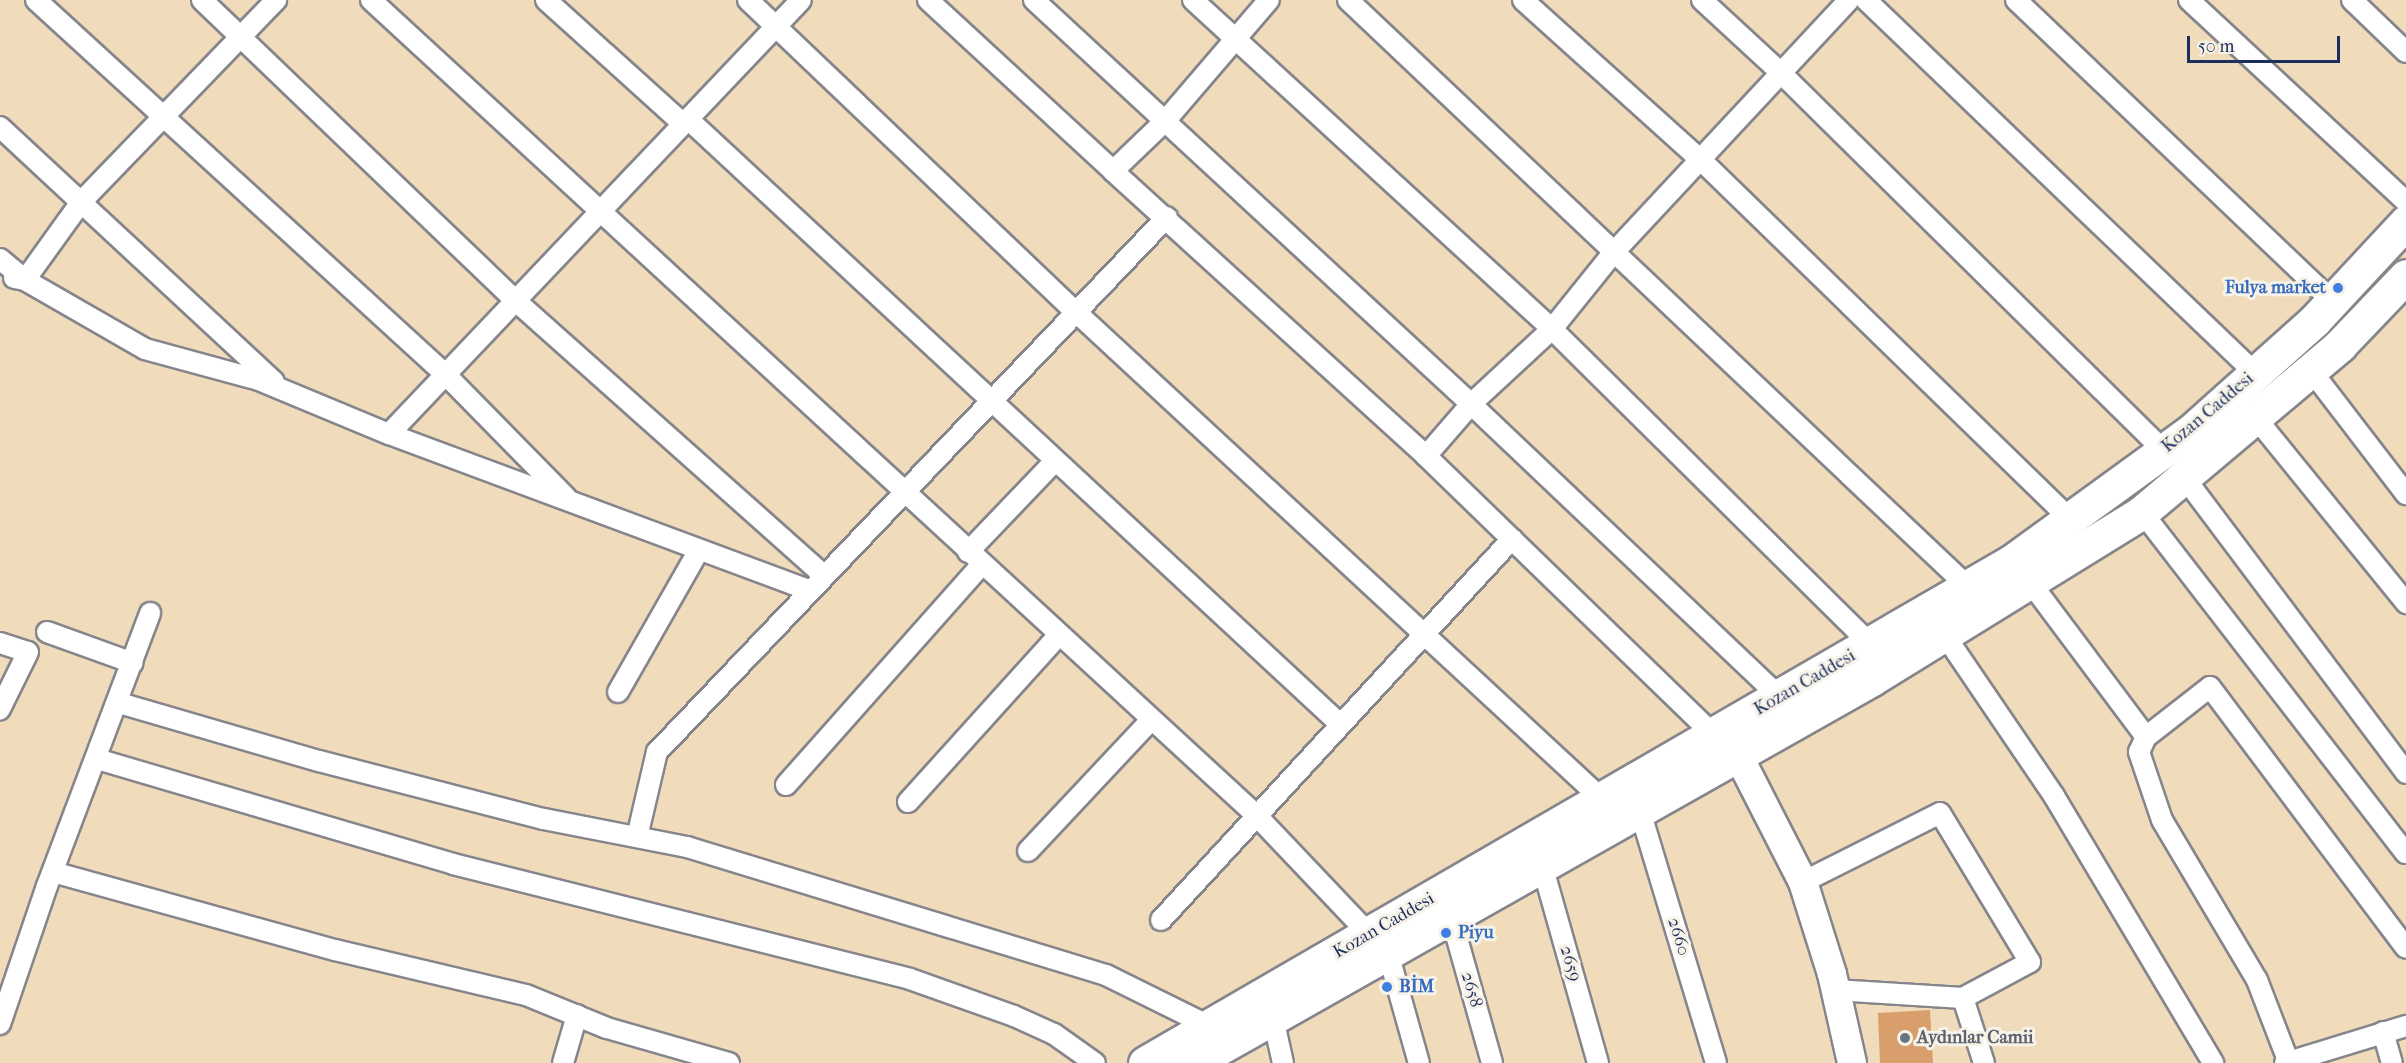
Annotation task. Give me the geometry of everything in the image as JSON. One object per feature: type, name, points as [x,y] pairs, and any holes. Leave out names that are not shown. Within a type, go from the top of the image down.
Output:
[{"type":"highway","name":"Kozan Caddesi","points":[[1145,1063],[1209,1026],[1379,944],[1451,917],[1640,811],[1727,746],[1781,698],[1968,587],[2070,519],[2164,451],[2255,373],[2332,301],[2406,222]]},
{"type":"highway","name":"Kozan Caddesi","points":[[1193,1063],[1273,1018],[1379,944],[1603,800],[1727,746],[1944,634],[2142,512],[2340,345],[2403,286]]},
{"type":"main road","points":[[1727,746],[1803,882],[1835,990],[1852,1063]]},
{"type":"street","points":[[36,0],[444,374],[572,503]]},
{"type":"street","points":[[202,0],[242,35],[517,302],[823,575]]},
{"type":"street","points":[[25,280],[81,202],[276,0]]},
{"type":"street","points":[[371,0],[1058,636],[1256,815],[1379,944],[1419,1063]]},
{"type":"street","points":[[546,0],[685,121],[1340,724]]},
{"type":"street","points":[[748,0],[1076,312],[1603,800]]},
{"type":"street","points":[[388,434],[444,374],[517,302],[801,0]]},
{"type":"street","points":[[928,0],[1426,456],[1727,746]]},
{"type":"street","points":[[1034,0],[1472,404],[1781,698]]},
{"type":"street","points":[[1193,0],[1552,329],[1871,645]]},
{"type":"street","points":[[1113,171],[1166,120],[1269,0]]},
{"type":"street","points":[[1348,0],[1968,587]]},
{"type":"street","points":[[1523,0],[1702,161],[2070,519]]},
{"type":"street","points":[[1702,0],[1781,73],[2164,451]]},
{"type":"street","points":[[1426,456],[1472,404],[1552,329],[1613,253],[1702,161],[1849,0]]},
{"type":"street","points":[[1866,0],[2255,373]]},
{"type":"street","points":[[2016,0],[2332,301]]},
{"type":"street","points":[[2189,0],[2406,202]]},
{"type":"street","points":[[2352,0],[2406,52]]},
{"type":"street","points":[[0,127],[282,390]]},
{"type":"street","points":[[637,837],[657,752],[823,575],[992,402],[1167,217]]},
{"type":"street","points":[[0,259],[25,280],[145,349],[282,390],[388,434],[698,552],[809,590]]},
{"type":"street","points":[[0,275],[25,280]]},
{"type":"street","points":[[2310,369],[2406,494]]},
{"type":"street","points":[[2255,417],[2406,603]]},
{"type":"street","points":[[786,785],[1054,462]]},
{"type":"street","points":[[2184,477],[2406,773]]},
{"type":"street","points":[[2142,512],[2406,853]]},
{"type":"street","points":[[1161,920],[1340,724],[1426,636],[1512,539]]},
{"type":"street","points":[[618,692],[698,552]]},
{"type":"street","points":[[2030,582],[2146,737]]},
{"type":"street","points":[[0,1024],[53,872],[119,703],[150,614]]},
{"type":"street","points":[[47,632],[133,663]]},
{"type":"street","points":[[1944,634],[2054,796],[2213,1063]]},
{"type":"street","points":[[908,802],[1058,636]]},
{"type":"street","points":[[0,643],[28,652],[0,709]]},
{"type":"street","points":[[2406,948],[2210,687],[2146,737],[2139,752],[2162,820],[2257,980],[2288,1063],[2406,1026]]},
{"type":"street","points":[[119,703],[342,767],[544,819],[687,847],[1106,975],[1209,1026]]},
{"type":"street","points":[[1028,851],[1151,720]]},
{"type":"street","points":[[97,759],[453,864],[910,979],[1014,1016],[1054,1034],[1095,1063]]},
{"type":"street","name":"2660","points":[[1640,811],[1716,1063]]},
{"type":"street","points":[[1803,882],[1940,813],[2030,962],[1963,998],[1835,990]]},
{"type":"street","name":"2659","points":[[1542,865],[1598,1063]]},
{"type":"street","points":[[53,872],[335,950],[526,995],[608,1028],[729,1063]]},
{"type":"street","name":"2658","points":[[1451,917],[1492,1063]]},
{"type":"street","points":[[1963,998],[1984,1063]]},
{"type":"street","points":[[563,1063],[577,1015]]},
{"type":"street","points":[[1273,1018],[1283,1063]]},
{"type":"street","points":[[2383,1032],[2392,1063]]},
{"type":"building","name":"Aydınlar Camii","points":[[1930,1010],[1933,1063],[1880,1063],[1878,1013]]},
{"type":"place","name":"Fulya market","points":[[2338,288]]},
{"type":"place","name":"Piyu","points":[[1446,933]]},
{"type":"place","name":"BİM","points":[[1387,987]]},
{"type":"place","name":"Aydınlar Camii","points":[[1905,1038]]}]
